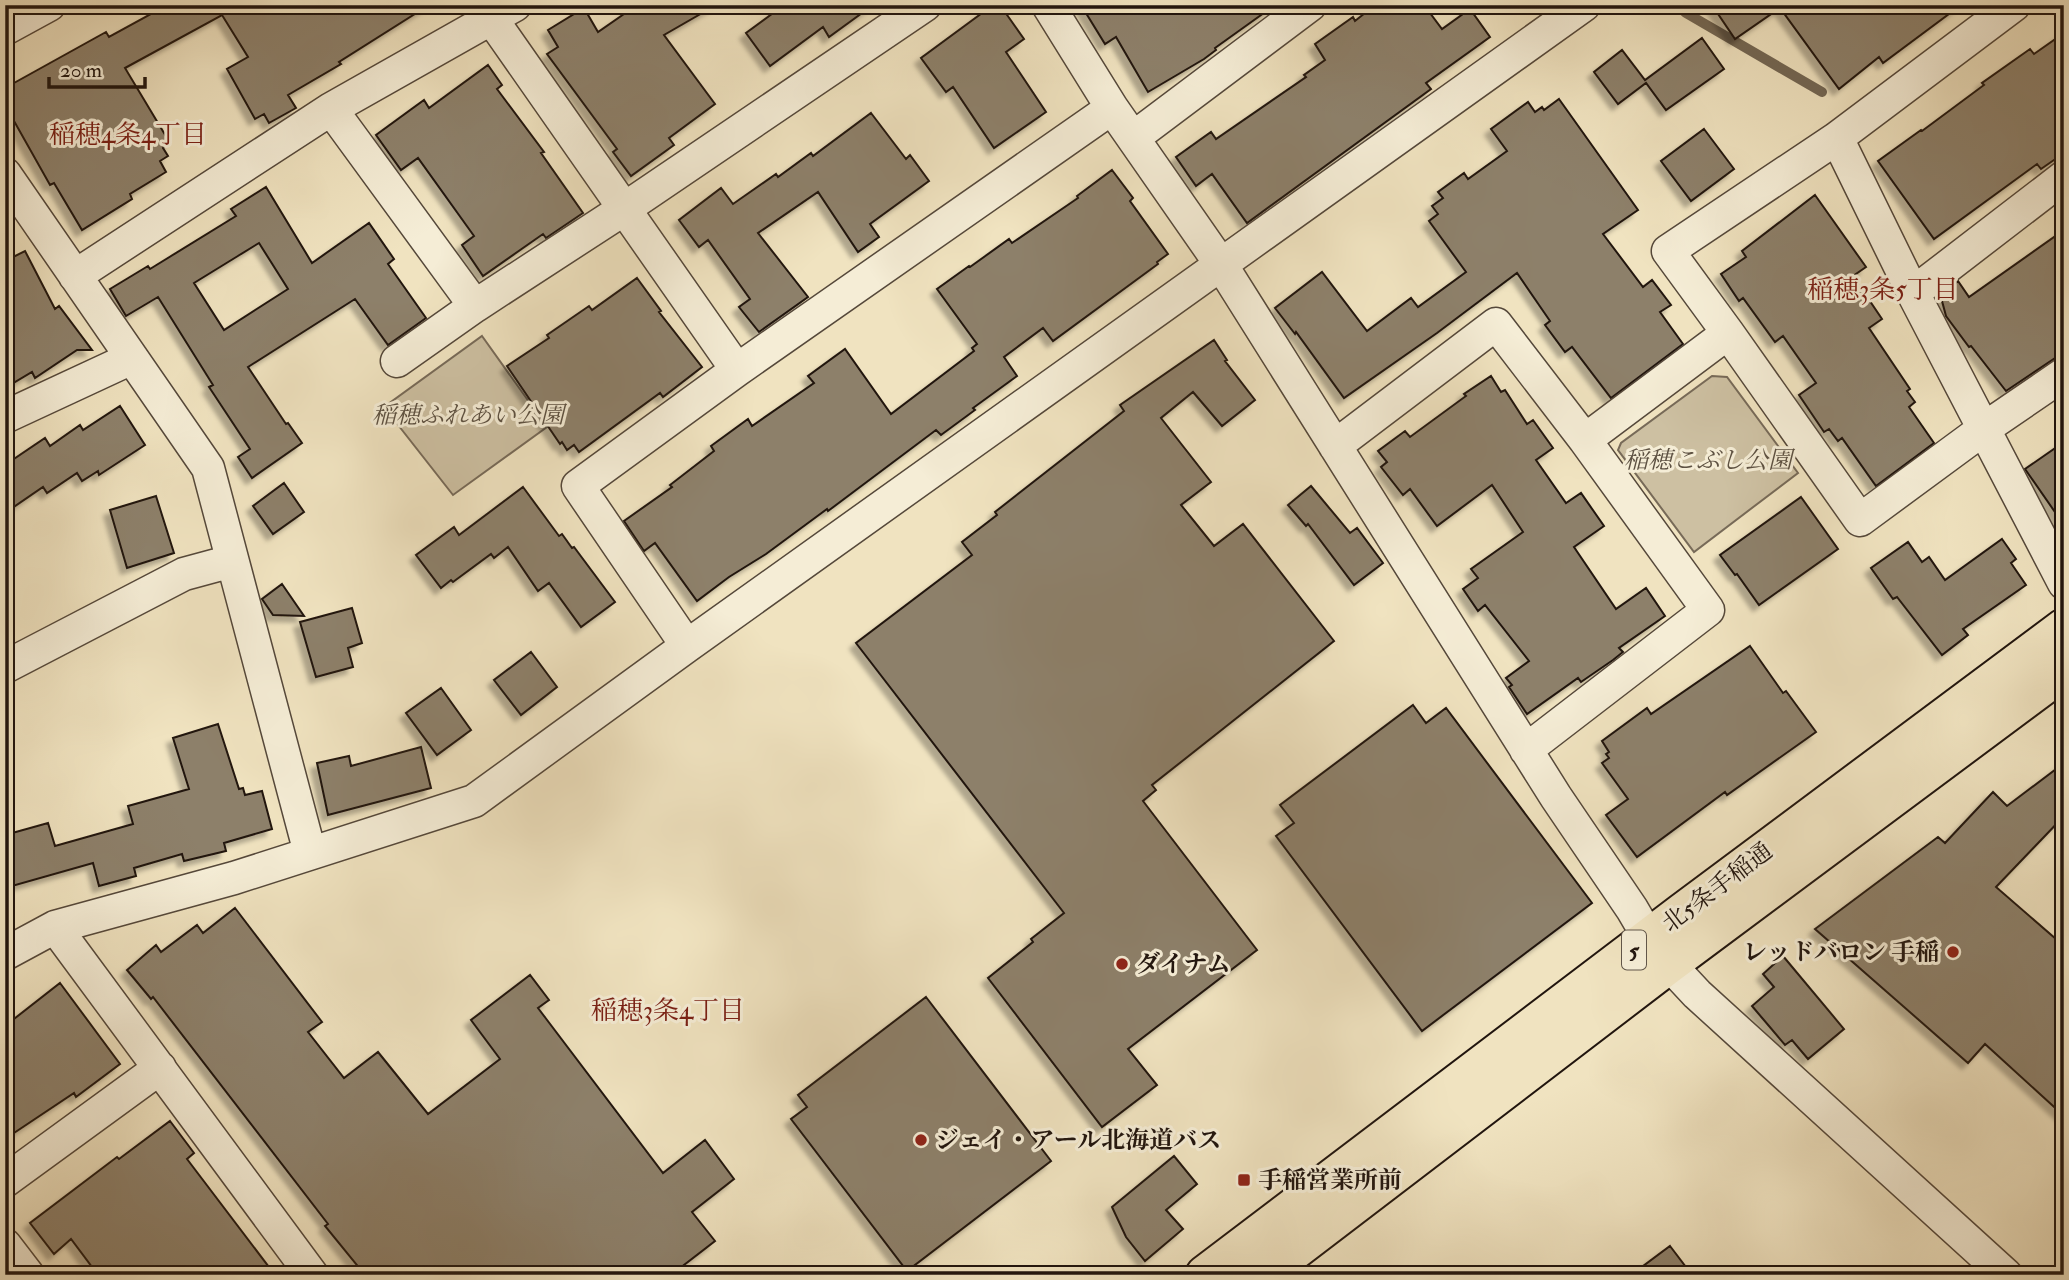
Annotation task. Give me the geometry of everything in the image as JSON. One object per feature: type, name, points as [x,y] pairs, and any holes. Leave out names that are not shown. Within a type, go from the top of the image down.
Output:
[{"type":"highway","name":"北5条手稲通","points":[[1262,1275],[1659,951],[2064,628]]},
{"type":"highway","name":"北5条手稲通","points":[[1205,1275],[1659,951],[2064,670]]},
{"type":"street","points":[[5,29],[49,5]]},
{"type":"street","points":[[397,360],[925,5]]},
{"type":"street","points":[[1048,5],[1112,108],[1222,265],[1525,750],[1659,951],[1708,1003],[2006,1275]]},
{"type":"street","points":[[1133,138],[1310,5]]},
{"type":"street","points":[[5,954],[55,927],[234,878],[474,801],[1584,5]]},
{"type":"street","points":[[2014,5],[1837,138],[1668,251],[1860,520],[2064,374]]},
{"type":"street","points":[[75,276],[331,109],[503,12],[624,209],[737,370]]},
{"type":"street","points":[[687,646],[578,486],[737,370],[1112,108]]},
{"type":"street","points":[[331,109],[475,306]]},
{"type":"street","points":[[1837,138],[1913,292],[2064,583]]},
{"type":"street","points":[[5,174],[208,468],[310,853]]},
{"type":"street","points":[[1913,292],[2064,177]]},
{"type":"street","points":[[1335,446],[1496,324],[1586,440],[1708,610],[1525,750]]},
{"type":"street","points":[[1586,440],[1728,333]]},
{"type":"street","points":[[5,417],[132,358]]},
{"type":"street","points":[[5,667],[184,574],[232,561]]},
{"type":"street","points":[[55,927],[312,1275]]},
{"type":"street","points":[[5,1181],[160,1068]]},
{"type":"street","points":[[5,1245],[28,1275]]},
{"type":"green space","name":"稲穂ふれあい公園","points":[[482,336],[547,427],[453,495],[384,407]]},
{"type":"green space","name":"稲穂こぶし公園","points":[[1712,376],[1727,377],[1798,473],[1694,552],[1618,450],[1621,443]]},
{"type":"building","points":[[173,5],[429,5],[339,62],[341,64],[288,95],[296,108],[269,123],[264,114],[255,119],[227,69],[248,57],[222,15],[125,68],[170,143],[163,148],[168,156],[160,161],[166,172],[130,194],[132,199],[82,230],[54,183],[50,185],[5,105],[5,88],[106,32],[109,37],[158,10],[160,13]]},
{"type":"building","points":[[637,5],[716,5],[664,35],[715,104],[669,138],[674,145],[631,176],[613,152],[617,149],[547,54],[558,47],[548,30],[584,8],[598,32]]},
{"type":"building","points":[[784,5],[873,5],[829,37],[823,27],[770,66],[746,33]]},
{"type":"building","points":[[993,5],[1000,5],[1024,39],[1006,52],[1046,112],[994,148],[953,87],[946,92],[921,58]]},
{"type":"building","points":[[1081,5],[1275,5],[1204,59],[1148,92],[1116,37],[1105,44]]},
{"type":"building","points":[[1375,5],[1424,5],[1442,29],[1470,9],[1490,37],[1426,83],[1431,89],[1247,223],[1212,174],[1196,186],[1176,157],[1211,132],[1216,139],[1306,77],[1304,75],[1325,60],[1315,44],[1353,17],[1355,21]]},
{"type":"building","points":[[1712,5],[1961,5],[1883,63],[1879,57],[1839,89],[1780,8],[1735,39]]},
{"type":"building","points":[[2064,33],[2064,153],[2041,169],[2037,164],[1934,239],[1878,161],[2030,49],[2034,54]]},
{"type":"building","points":[[1702,38],[1724,69],[1666,110],[1646,83],[1618,104],[1594,72],[1622,50],[1645,80]]},
{"type":"building","points":[[488,65],[502,85],[497,89],[544,152],[541,153],[583,213],[546,238],[543,234],[483,276],[462,245],[474,236],[418,158],[401,170],[376,135],[424,100],[429,108]]},
{"type":"building","points":[[1559,99],[1638,210],[1603,234],[1643,287],[1652,280],[1671,305],[1660,312],[1683,344],[1611,398],[1572,347],[1565,352],[1545,325],[1550,321],[1517,273],[1344,398],[1275,308],[1322,272],[1367,331],[1411,298],[1418,307],[1466,272],[1429,221],[1438,214],[1432,206],[1443,198],[1438,192],[1464,173],[1468,179],[1507,151],[1491,129],[1528,102],[1535,112],[1542,107],[1544,110]]},
{"type":"building","points":[[871,113],[906,159],[910,155],[929,181],[870,224],[879,237],[858,252],[818,192],[758,233],[808,297],[759,332],[739,307],[750,299],[708,240],[699,247],[679,220],[721,188],[733,204],[811,153],[813,156]]},
{"type":"building","points":[[1704,129],[1734,169],[1691,201],[1661,161]]},
{"type":"building","points":[[1112,170],[1133,198],[1130,201],[1168,254],[1157,262],[1158,264],[1053,341],[1043,328],[1004,357],[1017,376],[973,408],[975,410],[941,435],[936,430],[828,511],[827,509],[697,601],[655,543],[644,551],[624,521],[672,487],[670,485],[714,451],[711,446],[748,419],[752,426],[814,383],[808,376],[845,349],[891,414],[974,351],[972,348],[977,344],[937,289],[1009,239],[1012,243],[1078,198],[1077,196]]},
{"type":"building","points":[[266,187],[312,263],[369,223],[394,259],[388,264],[426,318],[388,345],[355,299],[248,367],[302,443],[252,478],[238,457],[250,449],[209,387],[213,385],[158,297],[126,316],[110,289],[148,266],[150,269],[236,216],[231,209]],"holes":[[[259,243],[288,289],[224,330],[194,283]]]},
{"type":"building","points":[[1815,195],[1866,267],[1853,276],[1882,319],[1869,328],[1910,389],[1907,391],[1915,402],[1909,407],[1934,443],[1876,486],[1842,438],[1838,441],[1829,429],[1824,432],[1799,395],[1816,383],[1783,336],[1775,342],[1743,298],[1739,301],[1721,274],[1746,257],[1742,251]]},
{"type":"building","points":[[2064,230],[2064,352],[2006,391],[1946,316],[1942,301],[1946,291],[1958,281],[1969,297]]},
{"type":"building","points":[[25,251],[55,309],[59,306],[92,350],[77,350],[35,378],[32,372],[5,388],[5,261]]},
{"type":"building","points":[[637,278],[661,311],[659,312],[702,367],[663,397],[660,393],[579,452],[574,445],[567,450],[562,442],[560,444],[507,366],[549,338],[547,335],[589,306],[592,310]]},
{"type":"building","points":[[1214,340],[1227,360],[1225,361],[1255,400],[1222,426],[1193,392],[1161,418],[1211,482],[1181,505],[1214,546],[1243,524],[1334,641],[1152,785],[1156,790],[1143,801],[1257,950],[1128,1049],[1157,1085],[1102,1127],[988,978],[1064,913],[856,643],[972,555],[962,542],[997,515],[995,512],[1124,411],[1120,405]]},
{"type":"building","points":[[1491,376],[1501,392],[1505,390],[1527,424],[1533,420],[1553,448],[1536,460],[1566,503],[1581,493],[1604,526],[1574,547],[1616,609],[1646,588],[1665,616],[1619,648],[1623,652],[1613,660],[1581,682],[1578,678],[1527,714],[1506,678],[1529,661],[1485,605],[1478,611],[1463,589],[1478,578],[1471,569],[1523,532],[1492,485],[1437,526],[1410,489],[1403,495],[1381,467],[1387,462],[1378,451],[1405,431],[1410,437]]},
{"type":"building","points":[[120,406],[145,445],[99,475],[98,471],[82,481],[77,473],[47,493],[43,487],[5,513],[5,465],[45,438],[50,446],[80,425],[83,430]]},
{"type":"building","points":[[2064,442],[2064,525],[2025,469]]},
{"type":"building","points":[[284,483],[304,512],[273,534],[253,506]]},
{"type":"building","points":[[1311,486],[1350,533],[1357,528],[1383,563],[1354,585],[1308,524],[1306,526],[1288,505]]},
{"type":"building","points":[[523,487],[559,536],[562,534],[572,548],[574,547],[615,602],[581,627],[549,583],[538,591],[508,547],[494,558],[491,554],[441,588],[416,555],[454,527],[459,535]]},
{"type":"building","points":[[156,496],[174,553],[127,568],[110,510]]},
{"type":"building","points":[[1801,497],[1838,549],[1759,605],[1720,555]]},
{"type":"building","points":[[2002,539],[2016,559],[2011,563],[2026,585],[1963,629],[1968,635],[1942,655],[1897,597],[1893,599],[1871,568],[1908,542],[1922,562],[1929,557],[1945,580]]},
{"type":"building","points":[[282,584],[304,616],[273,615],[262,599]]},
{"type":"building","points":[[352,608],[362,643],[348,648],[353,667],[316,677],[300,622]]},
{"type":"building","points":[[1750,646],[1783,693],[1786,691],[1816,732],[1727,795],[1725,792],[1637,857],[1606,815],[1628,799],[1602,763],[1609,758],[1606,754],[1609,752],[1602,741],[1647,708],[1651,714]]},
{"type":"building","points":[[531,652],[557,687],[521,715],[494,680]]},
{"type":"building","points":[[441,688],[471,730],[437,755],[406,713]]},
{"type":"building","points":[[1413,705],[1426,723],[1446,708],[1592,903],[1422,1031],[1276,836],[1294,823],[1280,805]]},
{"type":"building","points":[[218,724],[239,789],[243,788],[245,795],[262,791],[272,829],[224,843],[226,851],[184,861],[182,854],[134,868],[136,876],[99,886],[93,863],[5,888],[5,835],[48,823],[55,846],[133,824],[128,806],[189,789],[173,738]]},
{"type":"building","points":[[421,747],[431,788],[328,815],[317,763],[349,756],[351,766]]},
{"type":"building","name":"レッドバロン 手稲","points":[[2064,763],[2064,816],[1996,887],[2064,946],[2064,1116],[1985,1044],[1968,1063],[1815,929],[1938,837],[1945,843],[1993,792],[2007,806]]},
{"type":"building","points":[[235,908],[322,1022],[308,1032],[344,1078],[378,1052],[428,1114],[500,1059],[471,1020],[530,975],[549,1000],[538,1008],[663,1173],[705,1140],[734,1179],[692,1212],[715,1241],[671,1275],[365,1275],[153,997],[151,999],[127,970],[156,945],[161,952],[197,925],[203,933]]},
{"type":"building","points":[[1783,956],[1844,1029],[1808,1059],[1792,1040],[1785,1045],[1752,1006],[1774,987],[1763,974]]},
{"type":"building","points":[[60,983],[120,1064],[76,1097],[74,1093],[5,1139],[5,1026]]},
{"type":"building","name":"ジェイ・アール北海道バス","points":[[926,997],[1051,1161],[907,1271],[791,1119],[807,1107],[798,1095]]},
{"type":"building","points":[[170,1121],[194,1153],[187,1159],[275,1275],[98,1275],[71,1239],[54,1254],[30,1223],[117,1157],[119,1159]]},
{"type":"building","points":[[1174,1156],[1197,1184],[1166,1210],[1183,1229],[1145,1261],[1126,1237],[1112,1207]]},
{"type":"building","points":[[1670,1246],[1692,1275],[1631,1275]]},
{"type":"waterway","points":[[1677,5],[1686,13],[1822,92]]},
{"type":"place","name":"レッドバロン 手稲","points":[[1953,952]]},
{"type":"place","name":"ダイナム","points":[[1122,964]]},
{"type":"place","name":"ジェイ・アール北海道バス","points":[[921,1140]]},
{"type":"place","name":"手稲営業所前","points":[[1244,1180]]},
{"type":"district","name":"稲穂4条4丁目","points":[[128,134]]},
{"type":"district","name":"稲穂3条5丁目","points":[[1883,289]]},
{"type":"district","name":"稲穂3条4丁目","points":[[668,1010]]}]
